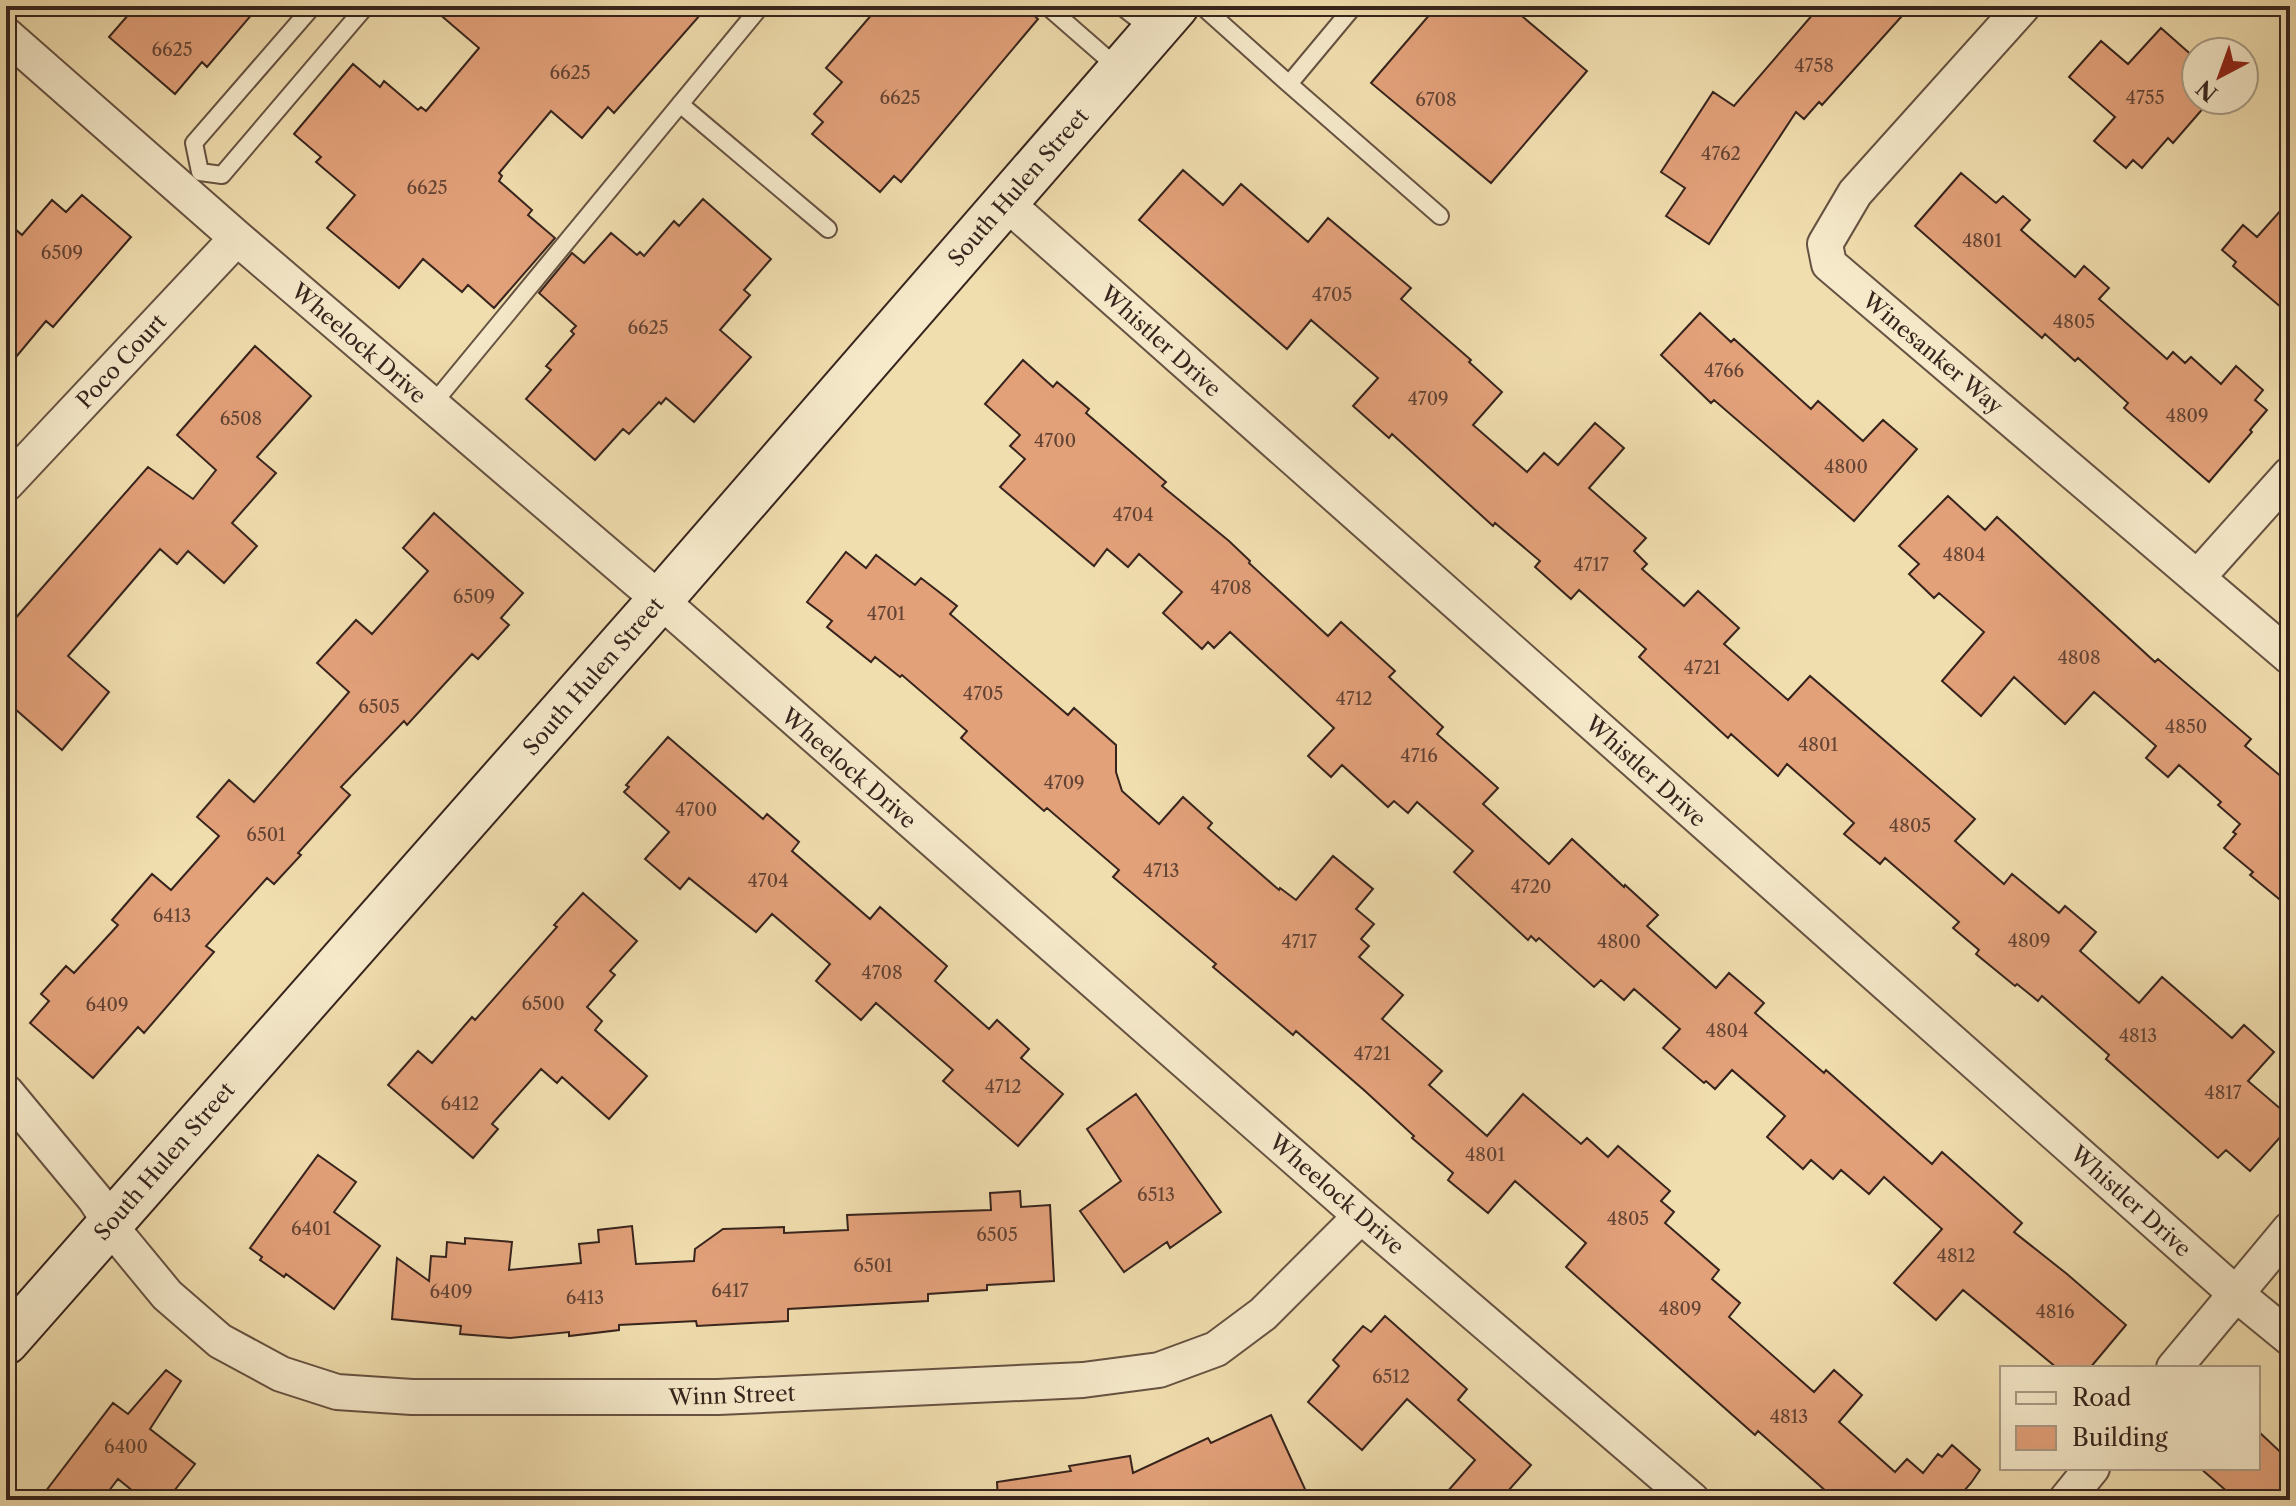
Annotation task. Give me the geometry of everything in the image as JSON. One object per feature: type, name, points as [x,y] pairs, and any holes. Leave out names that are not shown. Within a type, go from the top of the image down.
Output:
[{"type":"main road","name":"South Hulen Street","points":[[6,1342],[660,600],[1121,70],[1150,14]]},
{"type":"street","name":"Winesanker Way","points":[[2023,6],[1855,193],[1825,244],[1829,264],[2290,657]]},
{"type":"street","name":"Wheelock Drive","points":[[6,35],[192,181],[237,238],[660,600],[1361,1216],[1692,1500]]},
{"type":"street","name":"Whistler Drive","points":[[1004,201],[2235,1293],[2290,1338]]},
{"type":"street","name":"Poco Court","points":[[6,484],[237,238]]},
{"type":"street","points":[[2197,578],[2290,474]]},
{"type":"street","points":[[6,1092],[95,1199],[109,1223]]},
{"type":"street","name":"Winn Street","points":[[109,1223],[167,1295],[220,1341],[281,1374],[337,1392],[412,1397],[718,1397],[1083,1380],[1159,1370],[1216,1349],[1263,1314],[1361,1216]]},
{"type":"street","points":[[2176,1366],[2290,1229]]},
{"type":"street","points":[[2066,1500],[2090,1470]]},
{"type":"lane","points":[[313,6],[194,143],[192,181],[222,175],[366,6]]},
{"type":"lane","points":[[432,405],[761,6]]},
{"type":"lane","points":[[1047,6],[1121,70]]},
{"type":"lane","points":[[1202,6],[1440,216]]},
{"type":"lane","points":[[1289,84],[1354,6]]},
{"type":"lane","points":[[680,104],[828,229]]},
{"type":"building","points":[[136,6],[259,6],[207,67],[202,62],[175,94],[109,37]]},
{"type":"building","points":[[430,6],[616,6],[625,14],[632,6],[708,6],[614,113],[608,107],[582,138],[551,111],[499,173],[502,176],[499,181],[532,210],[528,215],[555,238],[494,308],[468,285],[462,292],[423,259],[399,288],[327,228],[355,195],[316,162],[321,157],[294,134],[353,64],[380,87],[384,81],[418,110],[421,107],[426,111],[479,48]]},
{"type":"building","points":[[879,6],[1023,6],[1038,19],[901,182],[894,176],[880,192],[812,134],[823,122],[814,114],[842,82],[826,68]]},
{"type":"building","points":[[1437,6],[1510,6],[1587,71],[1491,183],[1371,83]]},
{"type":"building","points":[[1820,6],[1911,6],[1822,105],[1819,102],[1804,119],[1796,112],[1709,244],[1666,216],[1685,188],[1661,172],[1713,92],[1734,106]]},
{"type":"building","points":[[2161,28],[2180,45],[2180,116],[2196,116],[2173,143],[2168,138],[2142,168],[2133,160],[2126,168],[2094,141],[2115,117],[2069,77],[2101,41],[2128,64]]},
{"type":"building","points":[[1183,170],[1223,205],[1241,184],[1308,242],[1328,218],[1411,288],[1401,299],[1471,360],[1469,362],[1502,392],[1473,425],[1527,472],[1544,453],[1558,465],[1595,423],[1624,448],[1589,488],[1646,538],[1634,551],[1647,564],[1642,569],[1684,606],[1698,591],[1739,628],[1724,644],[1788,700],[1810,676],[1975,819],[1955,841],[2004,884],[2012,874],[2059,913],[2065,906],[2096,932],[2080,951],[2139,1003],[2162,977],[2232,1038],[2244,1025],[2274,1052],[2248,1081],[2290,1117],[2290,1126],[2250,1171],[2226,1150],[2218,1158],[2106,1059],[2109,1055],[2042,996],[2038,1001],[1976,954],[1979,950],[1953,928],[1959,922],[1885,858],[1880,864],[1844,834],[1854,823],[1787,764],[1778,776],[1731,734],[1728,738],[1639,657],[1646,649],[1579,590],[1571,599],[1535,567],[1540,561],[1495,523],[1493,526],[1392,434],[1389,438],[1353,406],[1378,378],[1311,320],[1287,349],[1139,220]]},
{"type":"building","points":[[1961,173],[1996,203],[2003,196],[2030,220],[2021,230],[2075,277],[2084,266],[2109,288],[2099,299],[2167,359],[2173,352],[2185,363],[2191,357],[2221,384],[2236,366],[2263,390],[2255,400],[2267,410],[2209,482],[2124,408],[2128,403],[2078,358],[2075,361],[2045,334],[2042,338],[1915,226]]},
{"type":"building","points":[[82,195],[131,237],[53,327],[46,321],[6,369],[6,221],[22,235],[52,200],[66,212]]},
{"type":"building","points":[[703,199],[771,259],[744,290],[750,295],[720,330],[751,357],[694,422],[666,398],[629,434],[623,429],[595,460],[526,399],[551,370],[546,366],[574,334],[571,331],[576,326],[539,293],[572,253],[584,263],[611,233],[637,255],[640,252],[644,256],[674,221],[679,226]]},
{"type":"building","points":[[2290,200],[2290,315],[2233,266],[2236,262],[2222,250],[2243,225],[2257,237]]},
{"type":"building","points":[[1700,313],[1731,342],[1734,339],[1811,409],[1818,401],[1863,441],[1883,420],[1917,449],[1854,521],[1714,400],[1711,403],[1661,355]]},
{"type":"building","points":[[255,346],[311,396],[257,457],[276,473],[232,523],[257,546],[224,583],[188,551],[177,564],[160,549],[68,656],[109,692],[62,750],[6,701],[6,629],[148,467],[193,499],[216,470],[177,435]]},
{"type":"building","points":[[1023,360],[1053,387],[1057,382],[1089,409],[1086,413],[1166,482],[1162,486],[1229,541],[1328,636],[1341,622],[1395,671],[1389,677],[1443,727],[1437,734],[1498,788],[1483,804],[1549,864],[1572,839],[1658,915],[1647,926],[1716,988],[1729,973],[1764,1003],[1755,1013],[1824,1073],[1826,1070],[1932,1164],[1942,1152],[2022,1223],[2014,1232],[2126,1325],[2092,1366],[2055,1366],[1963,1290],[1936,1320],[1894,1283],[1942,1229],[1884,1177],[1869,1194],[1841,1170],[1833,1179],[1811,1160],[1803,1169],[1767,1137],[1785,1116],[1732,1070],[1715,1089],[1706,1081],[1704,1083],[1663,1048],[1680,1029],[1634,989],[1624,1000],[1601,980],[1594,987],[1539,938],[1536,941],[1531,936],[1528,940],[1454,872],[1473,851],[1417,802],[1408,813],[1394,801],[1388,807],[1342,765],[1331,777],[1308,756],[1334,728],[1230,632],[1214,648],[1208,642],[1202,649],[1163,613],[1182,592],[1139,554],[1128,567],[1107,549],[1094,566],[1000,487],[1025,459],[1010,446],[1020,435],[985,404]]},
{"type":"building","points":[[1948,496],[1985,530],[1997,517],[2155,662],[2158,659],[2251,739],[2245,746],[2290,784],[2290,908],[2250,875],[2253,872],[2224,848],[2240,824],[2218,805],[2221,802],[2179,765],[2168,777],[2146,758],[2156,746],[2094,692],[2065,724],[2014,677],[1981,716],[1942,681],[1984,632],[1939,593],[1934,598],[1909,574],[1919,564],[1899,546]]},
{"type":"building","points":[[434,513],[523,593],[501,618],[509,625],[478,659],[472,654],[407,725],[404,721],[341,787],[350,795],[298,853],[301,855],[274,884],[267,878],[206,946],[214,952],[144,1033],[138,1027],[93,1078],[30,1023],[49,1001],[41,994],[66,966],[74,973],[118,925],[112,920],[152,874],[171,890],[219,836],[197,817],[229,780],[254,802],[349,692],[317,663],[356,620],[372,634],[428,571],[403,548]]},
{"type":"building","points":[[846,552],[866,568],[876,555],[915,585],[921,578],[957,606],[950,614],[1068,715],[1074,708],[1116,745],[1116,772],[1122,791],[1159,824],[1183,797],[1212,823],[1208,828],[1279,890],[1296,900],[1333,856],[1373,889],[1356,909],[1374,924],[1361,939],[1369,946],[1359,957],[1403,995],[1382,1019],[1442,1071],[1429,1085],[1487,1136],[1523,1094],[1581,1144],[1587,1138],[1608,1157],[1618,1146],[1670,1191],[1661,1201],[1674,1212],[1665,1223],[1719,1270],[1712,1279],[1740,1303],[1729,1317],[1814,1392],[1834,1370],[1862,1395],[1839,1422],[1895,1472],[1907,1459],[1923,1473],[1938,1454],[1942,1457],[1952,1445],[1980,1470],[1971,1483],[1956,1500],[1836,1500],[1758,1431],[1755,1435],[1566,1267],[1586,1243],[1515,1181],[1488,1213],[1448,1180],[1453,1173],[1365,1091],[1296,1031],[1293,1035],[1213,967],[1216,964],[1113,877],[1119,870],[1047,808],[1044,811],[961,738],[967,731],[902,675],[900,677],[875,657],[871,662],[827,627],[832,621],[807,602]]},
{"type":"building","points":[[668,737],[763,819],[767,814],[799,842],[792,851],[870,919],[880,907],[947,966],[935,981],[989,1029],[997,1020],[1029,1049],[1021,1058],[1063,1094],[1018,1146],[943,1081],[953,1070],[876,1003],[861,1020],[816,981],[830,964],[772,914],[756,932],[689,878],[680,889],[645,859],[669,832],[624,792],[629,787],[626,785]]},
{"type":"building","points":[[583,893],[637,941],[610,971],[615,975],[587,1007],[602,1021],[595,1030],[647,1076],[609,1119],[562,1077],[557,1083],[541,1069],[492,1124],[498,1129],[473,1158],[388,1085],[418,1051],[432,1063],[472,1017],[475,1020]]},
{"type":"building","points":[[1136,1094],[1221,1212],[1170,1248],[1167,1242],[1124,1272],[1080,1211],[1121,1181],[1087,1129]]},
{"type":"building","points":[[318,1155],[356,1182],[334,1212],[380,1246],[334,1309],[286,1274],[284,1277],[260,1260],[262,1257],[250,1248]]},
{"type":"building","points":[[1020,1191],[1021,1207],[1050,1205],[1054,1281],[987,1285],[987,1290],[928,1294],[928,1301],[788,1309],[788,1321],[697,1326],[696,1321],[619,1325],[619,1330],[569,1336],[569,1332],[510,1338],[460,1334],[461,1326],[392,1319],[397,1258],[429,1281],[431,1256],[446,1257],[447,1242],[465,1244],[465,1238],[512,1242],[509,1270],[581,1263],[579,1244],[599,1242],[598,1230],[632,1226],[636,1264],[694,1261],[695,1249],[723,1229],[784,1227],[784,1233],[848,1230],[847,1215],[991,1210],[990,1193]]},
{"type":"building","points":[[1385,1316],[1467,1389],[1458,1400],[1531,1465],[1500,1500],[1440,1500],[1475,1460],[1407,1399],[1362,1450],[1308,1402],[1339,1366],[1333,1360],[1363,1326],[1371,1332]]},
{"type":"building","points":[[166,1370],[181,1381],[150,1429],[195,1464],[167,1500],[144,1500],[118,1479],[102,1500],[39,1500],[113,1403],[128,1414]]},
{"type":"building","points":[[1271,1415],[1310,1500],[998,1500],[997,1482],[1071,1471],[1069,1466],[1130,1456],[1133,1473],[1208,1438],[1211,1443]]},
{"type":"building","points":[[2260,1433],[2290,1461],[2290,1500],[2237,1500],[2202,1470],[2260,1470]]}]
